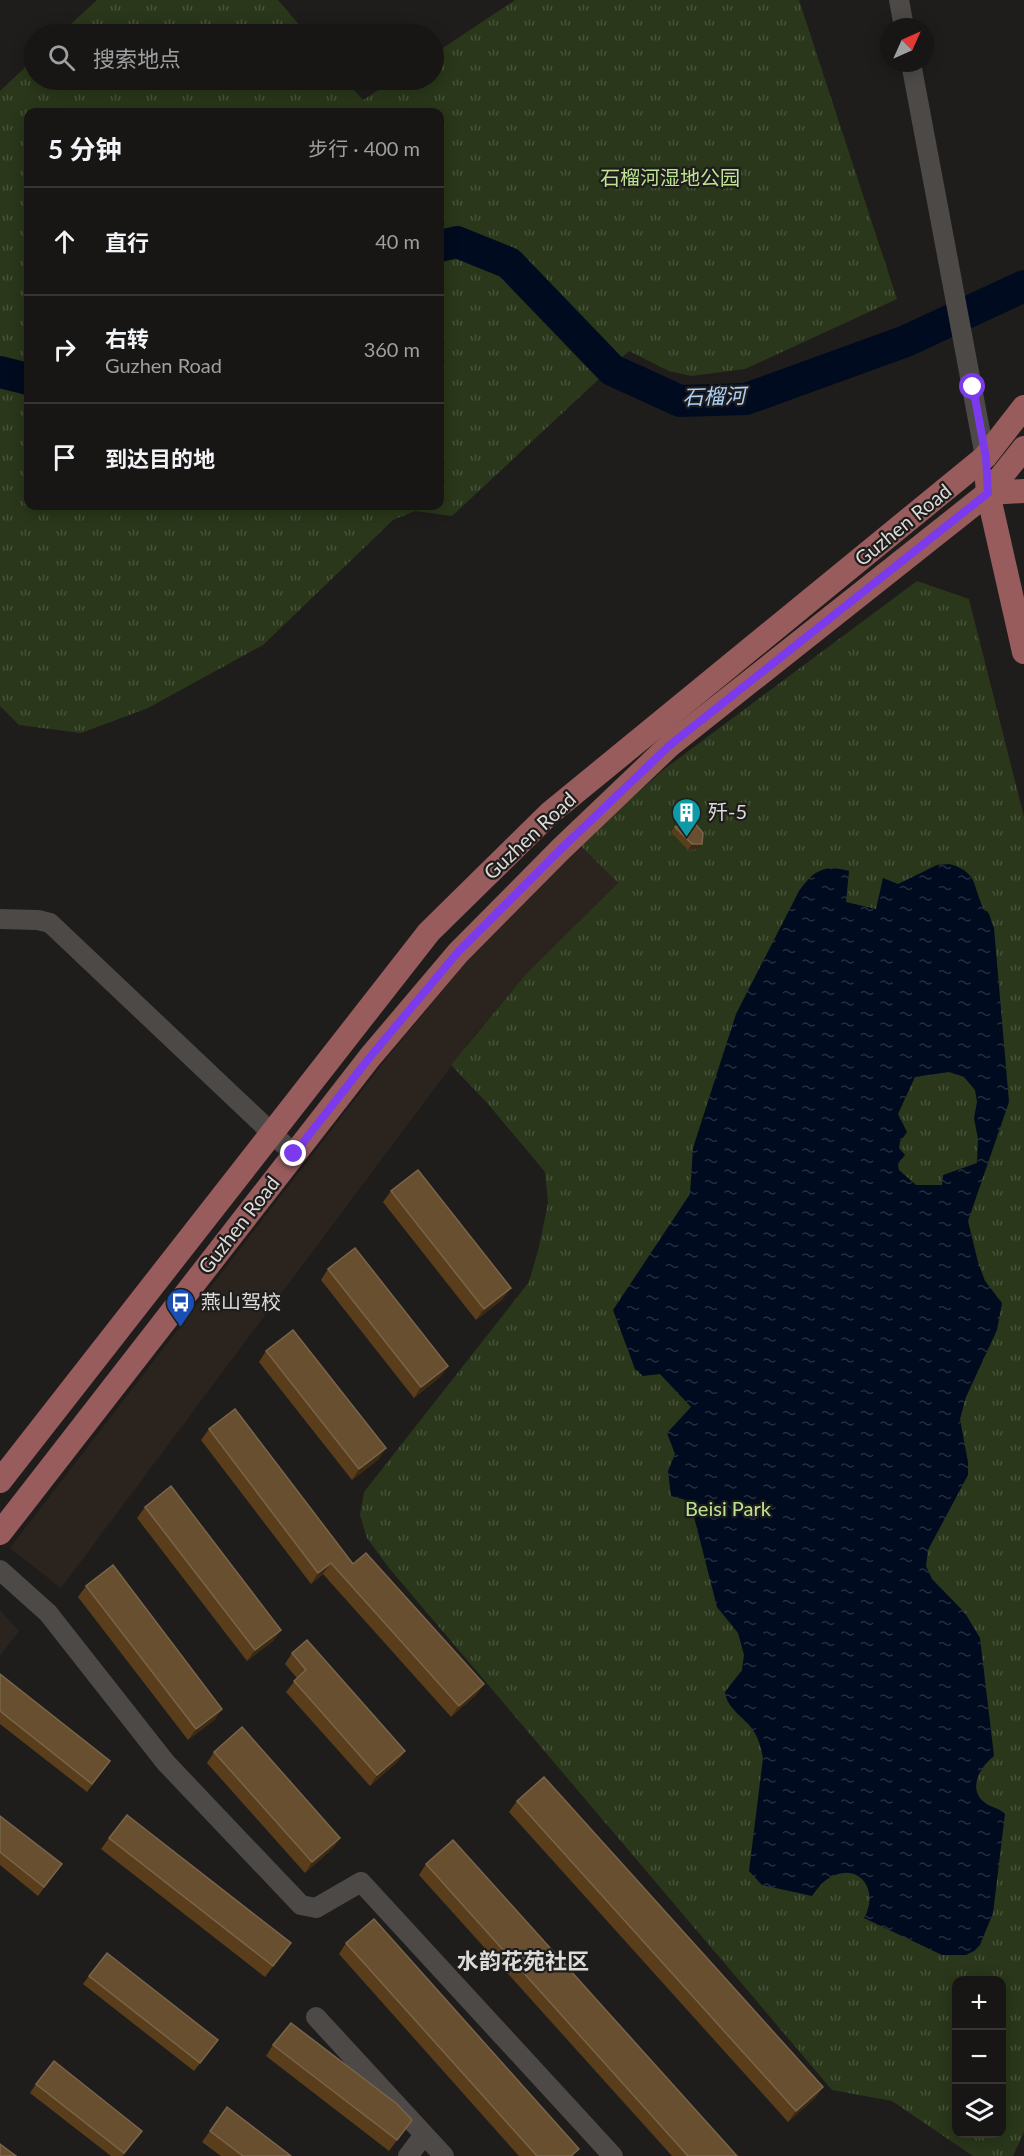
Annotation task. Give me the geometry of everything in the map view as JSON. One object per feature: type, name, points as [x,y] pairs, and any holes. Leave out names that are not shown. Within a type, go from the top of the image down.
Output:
[{"type":"main road","name":"Guzhen Road","points":[[0,1481],[429,932],[550,813],[986,458],[1024,407]]},
{"type":"main road","name":"Guzhen Road","points":[[0,1533],[370,1057],[458,952],[670,745],[988,493],[1024,448]]},
{"type":"main road","points":[[986,458],[988,493],[1024,652]]},
{"type":"main road","points":[[988,493],[1024,491]]},
{"type":"street","points":[[899,0],[902,18]]},
{"type":"street","points":[[913,72],[986,458]]},
{"type":"street","points":[[0,919],[38,920],[50,923],[294,1154]]},
{"type":"street","points":[[0,1570],[48,1614],[166,1762],[301,1905],[316,1908],[361,1882],[613,2156]]},
{"type":"street","points":[[316,2017],[444,2156]]},
{"type":"street","points":[[408,2156],[424,2135]]},
{"type":"shaded area","points":[[580,845],[618,883],[525,975],[470,1041],[61,1588],[10,1548],[386,1059],[485,939]]},
{"type":"shaded area","points":[[0,1610],[19,1631],[0,1656]]},
{"type":"green space","points":[[97,0],[278,0],[298,24],[71,24]]},
{"type":"green space","name":"石榴河湿地公园","points":[[515,0],[799,0],[897,299],[745,369],[691,376],[669,371],[629,351],[452,516],[415,511],[393,520],[263,645],[148,708],[81,733],[19,725],[0,706],[0,91],[24,68],[24,90],[354,90],[363,100],[378,90],[444,90],[444,47]]},
{"type":"green space","name":"Beisi Park","points":[[917,581],[969,599],[1024,817],[1024,2132],[1013,2156],[973,2156],[892,2101],[832,2090],[389,1568],[367,1538],[360,1515],[364,1492],[529,1282],[548,1203],[545,1172],[488,1104],[451,1065],[525,975],[618,883],[580,845],[663,770]]},
{"type":"water","points":[[949,864],[958,867],[972,878],[994,928],[1009,1102],[968,1221],[985,1281],[1002,1303],[997,1330],[966,1397],[960,1419],[968,1462],[968,1475],[928,1550],[926,1566],[932,1579],[965,1613],[980,1638],[994,1756],[981,1771],[976,1784],[979,1796],[984,1802],[1005,1814],[993,1913],[980,1945],[966,1955],[942,1955],[864,1918],[870,1899],[865,1883],[860,1877],[843,1873],[833,1876],[812,1896],[762,1885],[749,1871],[763,1758],[755,1733],[732,1708],[725,1692],[742,1670],[744,1655],[738,1633],[717,1607],[690,1501],[671,1496],[668,1471],[675,1454],[667,1433],[691,1407],[660,1374],[643,1376],[635,1369],[613,1310],[690,1194],[693,1148],[736,1014],[799,891],[820,870],[833,868],[849,871],[846,902],[876,909],[883,878],[898,884],[937,865]],"holes":[[[949,1072],[964,1077],[975,1090],[977,1102],[974,1118],[978,1139],[977,1163],[943,1175],[942,1185],[916,1185],[899,1170],[898,1164],[905,1155],[899,1148],[900,1142],[907,1132],[898,1114],[915,1077]]]},
{"type":"building","points":[[688,815],[703,833],[702,844],[692,844],[675,827],[683,823]]},
{"type":"building","points":[[418,1170],[511,1288],[484,1309],[391,1191]]},
{"type":"building","points":[[355,1248],[448,1366],[421,1387],[328,1269]]},
{"type":"building","points":[[293,1330],[386,1448],[359,1469],[266,1351]]},
{"type":"building","points":[[235,1409],[353,1564],[366,1553],[484,1684],[459,1706],[331,1563],[318,1573],[209,1429]]},
{"type":"building","points":[[171,1486],[281,1630],[255,1650],[145,1507]]},
{"type":"building","points":[[113,1565],[222,1709],[196,1729],[86,1586]]},
{"type":"building","points":[[307,1640],[405,1751],[377,1775],[294,1681],[306,1670],[292,1653]]},
{"type":"building","points":[[0,1674],[110,1761],[92,1784],[0,1711]]},
{"type":"building","points":[[242,1727],[340,1838],[312,1862],[214,1752]]},
{"type":"building","points":[[544,1777],[823,2087],[796,2111],[517,1801]]},
{"type":"building","points":[[127,1815],[291,1943],[273,1966],[109,1838]]},
{"type":"building","points":[[0,1816],[62,1864],[44,1887],[0,1852]]},
{"type":"building","points":[[453,1840],[737,2156],[688,2156],[426,1864]]},
{"type":"building","points":[[374,1919],[579,2149],[571,2156],[537,2156],[346,1943]]},
{"type":"building","points":[[107,1953],[218,2040],[200,2063],[89,1976]]},
{"type":"building","points":[[291,2023],[397,2104],[412,2120],[397,2140],[273,2045]]},
{"type":"building","points":[[54,2061],[142,2131],[124,2153],[36,2084]]},
{"type":"building","points":[[227,2107],[291,2156],[243,2156],[210,2131]]},
{"type":"building","points":[[0,2144],[16,2156],[0,2156]]},
{"type":"waterway","name":"石榴河","points":[[444,245],[457,242],[509,263],[612,370],[680,401],[746,399],[906,341],[1024,286]]},
{"type":"waterway","name":"石榴河","points":[[0,372],[24,378]]},
{"type":"place","name":"歼-5","points":[[687,838]]},
{"type":"place","name":"燕山驾校","points":[[180,1328]]},
{"type":"district","name":"水韵花苑社区","points":[[523,1961]]},
{"type":"route","points":[[294,1154],[370,1057],[458,952],[670,745],[988,493],[986,458],[973,387]]}]
